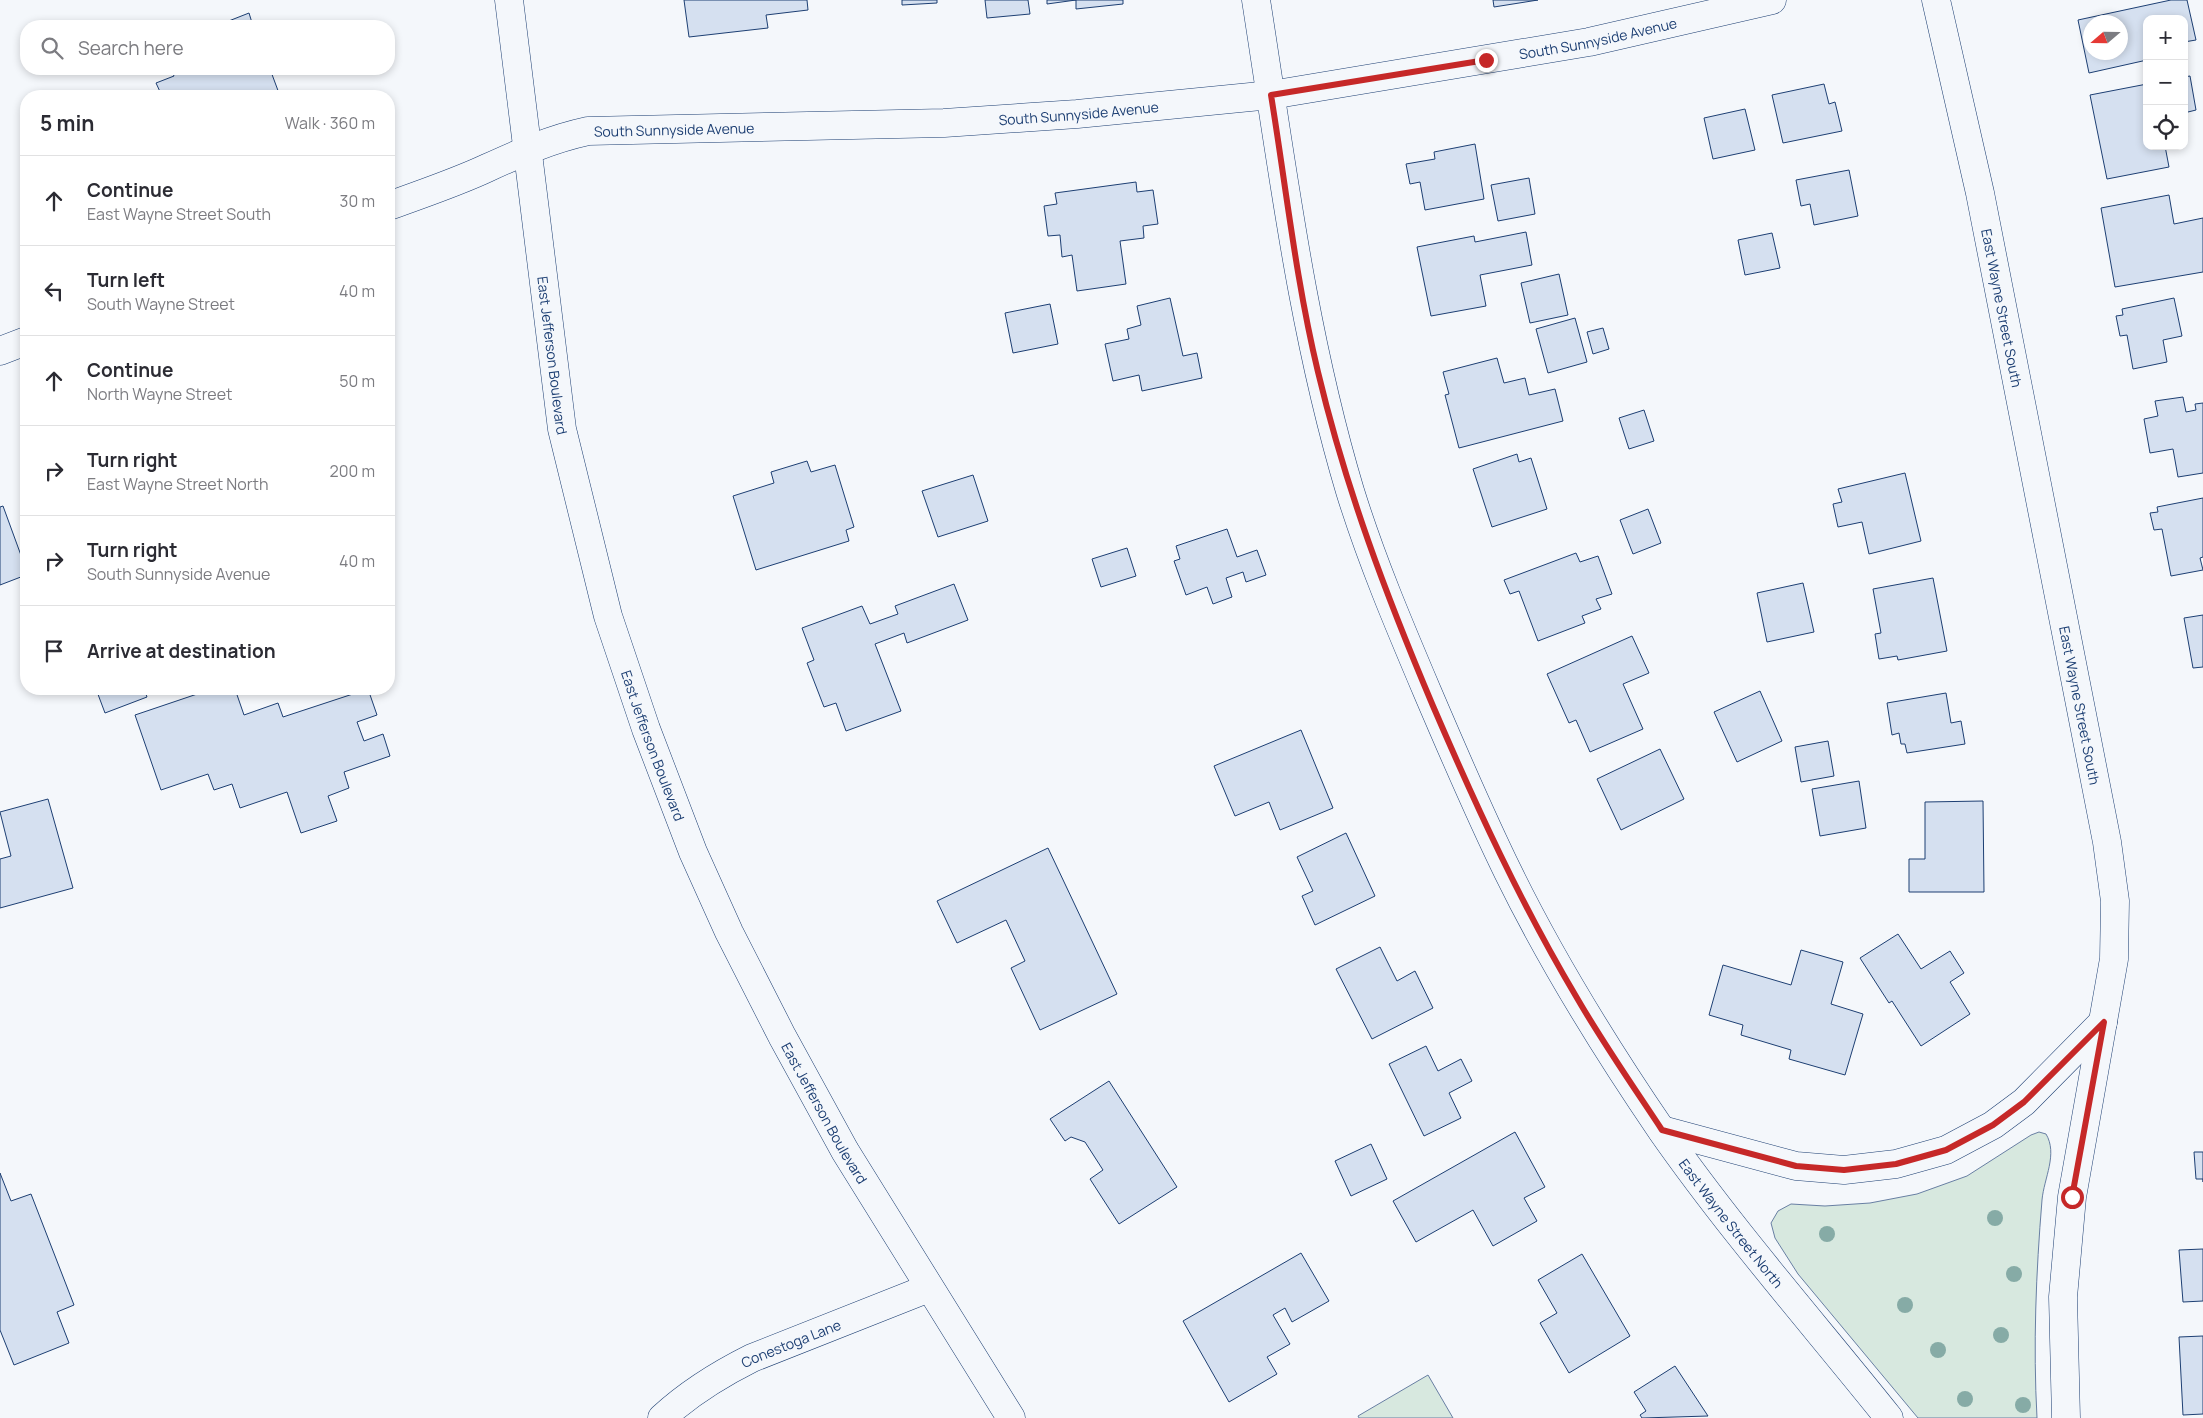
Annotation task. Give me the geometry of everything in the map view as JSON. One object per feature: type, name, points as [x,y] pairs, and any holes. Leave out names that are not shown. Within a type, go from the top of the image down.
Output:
[{"type":"street","name":"East Jefferson Boulevard","points":[[509,0],[562,429],[608,616],[646,729],[697,861],[761,996],[830,1126],[1011,1418]]},
{"type":"street","name":"East Wayne Street North","points":[[1256,0],[1294,250],[1317,371],[1350,493],[1387,596],[1467,785],[1510,876],[1577,998],[1662,1130],[1713,1200],[1889,1418]]},
{"type":"street","name":"South Sunnyside Avenue","points":[[395,204],[486,169],[526,149],[561,136],[588,131],[944,123],[1077,114],[1271,95],[1588,42],[1772,0]]},
{"type":"street","name":"East Wayne Street South","points":[[1936,0],[1982,203],[2107,842],[2115,911],[2114,959],[2072,1197],[2063,1297],[2066,1418]]},
{"type":"street","points":[[0,351],[20,343]]},
{"type":"street","points":[[1662,1130],[1796,1166],[1844,1170],[1896,1164],[1946,1150],[1993,1125],[2024,1102],[2104,1022]]},
{"type":"street","name":"Conestoga Lane","points":[[662,1418],[676,1405],[726,1372],[752,1358],[929,1288]]},
{"type":"shaded area","points":[[2039,1132],[2046,1134],[2051,1150],[2051,1158],[2042,1200],[2037,1282],[2035,1363],[2037,1418],[1918,1418],[1798,1274],[1775,1238],[1771,1223],[1778,1211],[1791,1204],[1825,1206],[1870,1203],[1917,1194],[1967,1176],[2031,1135]]},
{"type":"shaded area","points":[[1428,1375],[1453,1418],[1359,1418],[1358,1416]]},
{"type":"building","points":[[684,0],[807,0],[808,10],[766,15],[768,28],[689,37]]},
{"type":"building","points":[[902,0],[937,0],[937,3],[902,5]]},
{"type":"building","points":[[985,0],[1028,0],[1030,14],[987,18]]},
{"type":"building","points":[[1047,0],[1076,0],[1047,4]]},
{"type":"building","points":[[1076,0],[1123,0],[1123,4],[1076,9]]},
{"type":"building","points":[[1493,0],[1538,0],[1494,7]]},
{"type":"building","points":[[2171,0],[2187,0],[2196,40],[2188,41],[2188,15],[2143,15],[2143,61],[2089,73],[2086,60],[2128,60],[2128,15],[2101,15]]},
{"type":"building","points":[[249,13],[251,20],[231,20]]},
{"type":"building","points":[[2083,19],[2083,44],[2078,20]]},
{"type":"building","points":[[272,75],[278,90],[159,90],[156,83],[174,76]]},
{"type":"building","points":[[2188,76],[2190,76],[2196,110],[2188,112],[2188,105]]},
{"type":"building","points":[[1824,84],[1829,104],[1835,102],[1842,131],[1783,143],[1772,95]]},
{"type":"building","points":[[2143,85],[2143,150],[2166,150],[2169,167],[2107,179],[2090,95]]},
{"type":"building","points":[[1745,109],[1755,150],[1713,159],[1704,118]]},
{"type":"building","points":[[1475,144],[1484,199],[1425,210],[1420,182],[1410,184],[1406,164],[1435,159],[1434,152]]},
{"type":"building","points":[[1849,170],[1858,216],[1814,225],[1810,204],[1801,206],[1796,180]]},
{"type":"building","points":[[1529,178],[1535,214],[1498,221],[1491,185]]},
{"type":"building","points":[[1136,182],[1137,192],[1153,190],[1158,224],[1143,226],[1144,238],[1120,241],[1126,284],[1077,291],[1072,255],[1062,257],[1060,235],[1048,236],[1044,206],[1057,204],[1055,193]]},
{"type":"building","points":[[2169,195],[2174,224],[2203,218],[2203,272],[2115,287],[2101,208]]},
{"type":"building","points":[[1526,232],[1532,265],[1480,275],[1486,306],[1431,316],[1417,247],[1474,236],[1475,242]]},
{"type":"building","points":[[1772,233],[1780,268],[1745,275],[1738,240]]},
{"type":"building","points":[[1559,274],[1568,315],[1530,323],[1521,283]]},
{"type":"building","points":[[1170,298],[1183,356],[1197,353],[1202,378],[1142,391],[1139,375],[1113,381],[1105,344],[1129,339],[1127,329],[1141,325],[1137,306]]},
{"type":"building","points":[[2174,298],[2182,336],[2163,340],[2167,362],[2133,369],[2127,335],[2120,336],[2116,316],[2123,315],[2122,309]]},
{"type":"building","points":[[1050,304],[1058,344],[1013,353],[1005,313]]},
{"type":"building","points":[[1575,318],[1587,362],[1548,373],[1536,329]]},
{"type":"building","points":[[1603,328],[1609,349],[1593,354],[1587,332]]},
{"type":"building","points":[[1497,358],[1504,383],[1525,378],[1529,395],[1555,389],[1563,421],[1459,448],[1445,395],[1449,394],[1443,372]]},
{"type":"building","points":[[2183,397],[2186,412],[2196,410],[2195,404],[2203,403],[2203,473],[2178,477],[2173,449],[2150,453],[2144,419],[2158,416],[2155,401]]},
{"type":"building","points":[[1644,410],[1654,441],[1629,449],[1619,418]]},
{"type":"building","points":[[1517,454],[1519,462],[1531,458],[1547,509],[1492,527],[1473,469]]},
{"type":"building","points":[[807,461],[811,472],[835,465],[854,527],[846,530],[849,541],[756,570],[733,496],[774,483],[771,472]]},
{"type":"building","points":[[1905,473],[1921,541],[1869,554],[1862,522],[1838,527],[1833,504],[1842,502],[1838,489]]},
{"type":"building","points":[[973,475],[988,521],[938,537],[922,491]]},
{"type":"building","points":[[2203,498],[2203,557],[2200,558],[2203,570],[2171,576],[2162,529],[2154,530],[2150,513],[2158,512],[2157,507]]},
{"type":"building","points":[[3,506],[20,553],[20,577],[0,585],[0,507]]},
{"type":"building","points":[[1648,509],[1661,543],[1633,554],[1620,520]]},
{"type":"building","points":[[1227,529],[1237,557],[1257,550],[1266,575],[1246,582],[1243,572],[1226,578],[1232,597],[1213,604],[1207,587],[1186,595],[1174,561],[1180,559],[1176,546]]},
{"type":"building","points":[[1127,548],[1136,576],[1101,587],[1092,559]]},
{"type":"building","points":[[1576,553],[1580,562],[1598,556],[1612,594],[1596,599],[1601,609],[1582,616],[1585,623],[1538,641],[1519,591],[1510,594],[1504,580]]},
{"type":"building","points":[[1933,578],[1947,651],[1898,660],[1897,656],[1879,659],[1875,634],[1881,633],[1873,589]]},
{"type":"building","points":[[1803,583],[1814,632],[1767,642],[1757,593]]},
{"type":"building","points":[[954,584],[968,620],[907,643],[904,633],[875,644],[901,711],[846,731],[836,703],[824,707],[807,663],[814,660],[802,628],[862,606],[870,624],[898,614],[895,606]]},
{"type":"building","points":[[2203,615],[2203,667],[2193,668],[2184,618]]},
{"type":"building","points":[[1632,636],[1649,673],[1623,684],[1643,729],[1590,752],[1576,720],[1569,723],[1547,674]]},
{"type":"building","points":[[1760,691],[1782,741],[1737,762],[1714,712]]},
{"type":"building","points":[[1946,693],[1951,723],[1961,721],[1965,744],[1907,753],[1905,744],[1901,744],[1899,733],[1892,735],[1887,703]]},
{"type":"building","points":[[98,695],[146,695],[147,697],[105,713]]},
{"type":"building","points":[[194,695],[237,695],[244,715],[278,703],[283,717],[350,695],[370,695],[377,715],[357,722],[364,741],[383,734],[390,756],[344,772],[349,788],[328,796],[337,821],[301,833],[287,792],[240,808],[232,784],[214,790],[208,774],[161,790],[135,715]]},
{"type":"building","points":[[1301,730],[1333,808],[1280,830],[1269,802],[1235,816],[1214,766]]},
{"type":"building","points":[[1828,741],[1834,776],[1801,782],[1795,747]]},
{"type":"building","points":[[1660,749],[1684,799],[1621,830],[1597,779]]},
{"type":"building","points":[[1859,781],[1866,828],[1820,836],[1812,789]]},
{"type":"building","points":[[48,799],[73,888],[0,908],[0,859],[11,856],[0,812]]},
{"type":"building","points":[[1983,801],[1984,892],[1909,892],[1909,859],[1925,859],[1925,802]]},
{"type":"building","points":[[1346,833],[1375,896],[1315,925],[1302,896],[1313,891],[1297,857]]},
{"type":"building","points":[[1048,848],[1117,994],[1040,1030],[1011,968],[1025,961],[1006,920],[957,943],[937,901]]},
{"type":"building","points":[[1898,934],[1921,969],[1950,951],[1964,973],[1950,982],[1970,1014],[1921,1046],[1892,1001],[1889,1003],[1860,958]]},
{"type":"building","points":[[1380,947],[1397,981],[1415,971],[1433,1008],[1372,1039],[1336,969]]},
{"type":"building","points":[[1801,950],[1843,962],[1831,1004],[1863,1014],[1845,1075],[1789,1059],[1791,1050],[1741,1035],[1743,1025],[1709,1015],[1723,965],[1791,985]]},
{"type":"building","points":[[1426,1046],[1438,1071],[1461,1059],[1472,1081],[1449,1093],[1461,1118],[1424,1136],[1389,1064]]},
{"type":"building","points":[[1109,1081],[1177,1187],[1119,1224],[1090,1179],[1103,1170],[1085,1142],[1071,1137],[1065,1141],[1050,1119]]},
{"type":"building","points":[[1515,1132],[1545,1187],[1524,1198],[1537,1221],[1493,1246],[1473,1210],[1416,1242],[1393,1201]]},
{"type":"building","points":[[1371,1144],[1387,1179],[1351,1196],[1335,1161]]},
{"type":"building","points":[[2194,1152],[2203,1152],[2203,1179],[2196,1179]]},
{"type":"building","points":[[0,1173],[11,1201],[31,1194],[74,1305],[57,1312],[69,1343],[14,1365],[0,1330]]},
{"type":"building","points":[[2203,1249],[2203,1301],[2183,1302],[2179,1250]]},
{"type":"building","points":[[1301,1253],[1329,1301],[1292,1322],[1285,1308],[1273,1315],[1290,1344],[1267,1357],[1277,1374],[1229,1402],[1183,1321]]},
{"type":"building","points":[[1582,1254],[1630,1336],[1569,1373],[1540,1323],[1557,1313],[1538,1280]]},
{"type":"building","points":[[2203,1336],[2203,1414],[2183,1415],[2179,1337]]},
{"type":"building","points":[[1675,1366],[1708,1416],[1642,1418],[1640,1415],[1646,1411],[1634,1392]]},
{"type":"route","points":[[1486,60],[1381,75],[1271,95],[1294,250],[1317,371],[1350,493],[1387,596],[1467,785],[1510,876],[1577,998],[1662,1130],[1796,1166],[1844,1170],[1896,1164],[1946,1150],[1993,1125],[2024,1102],[2104,1022],[2082,1132],[2072,1197]]}]
